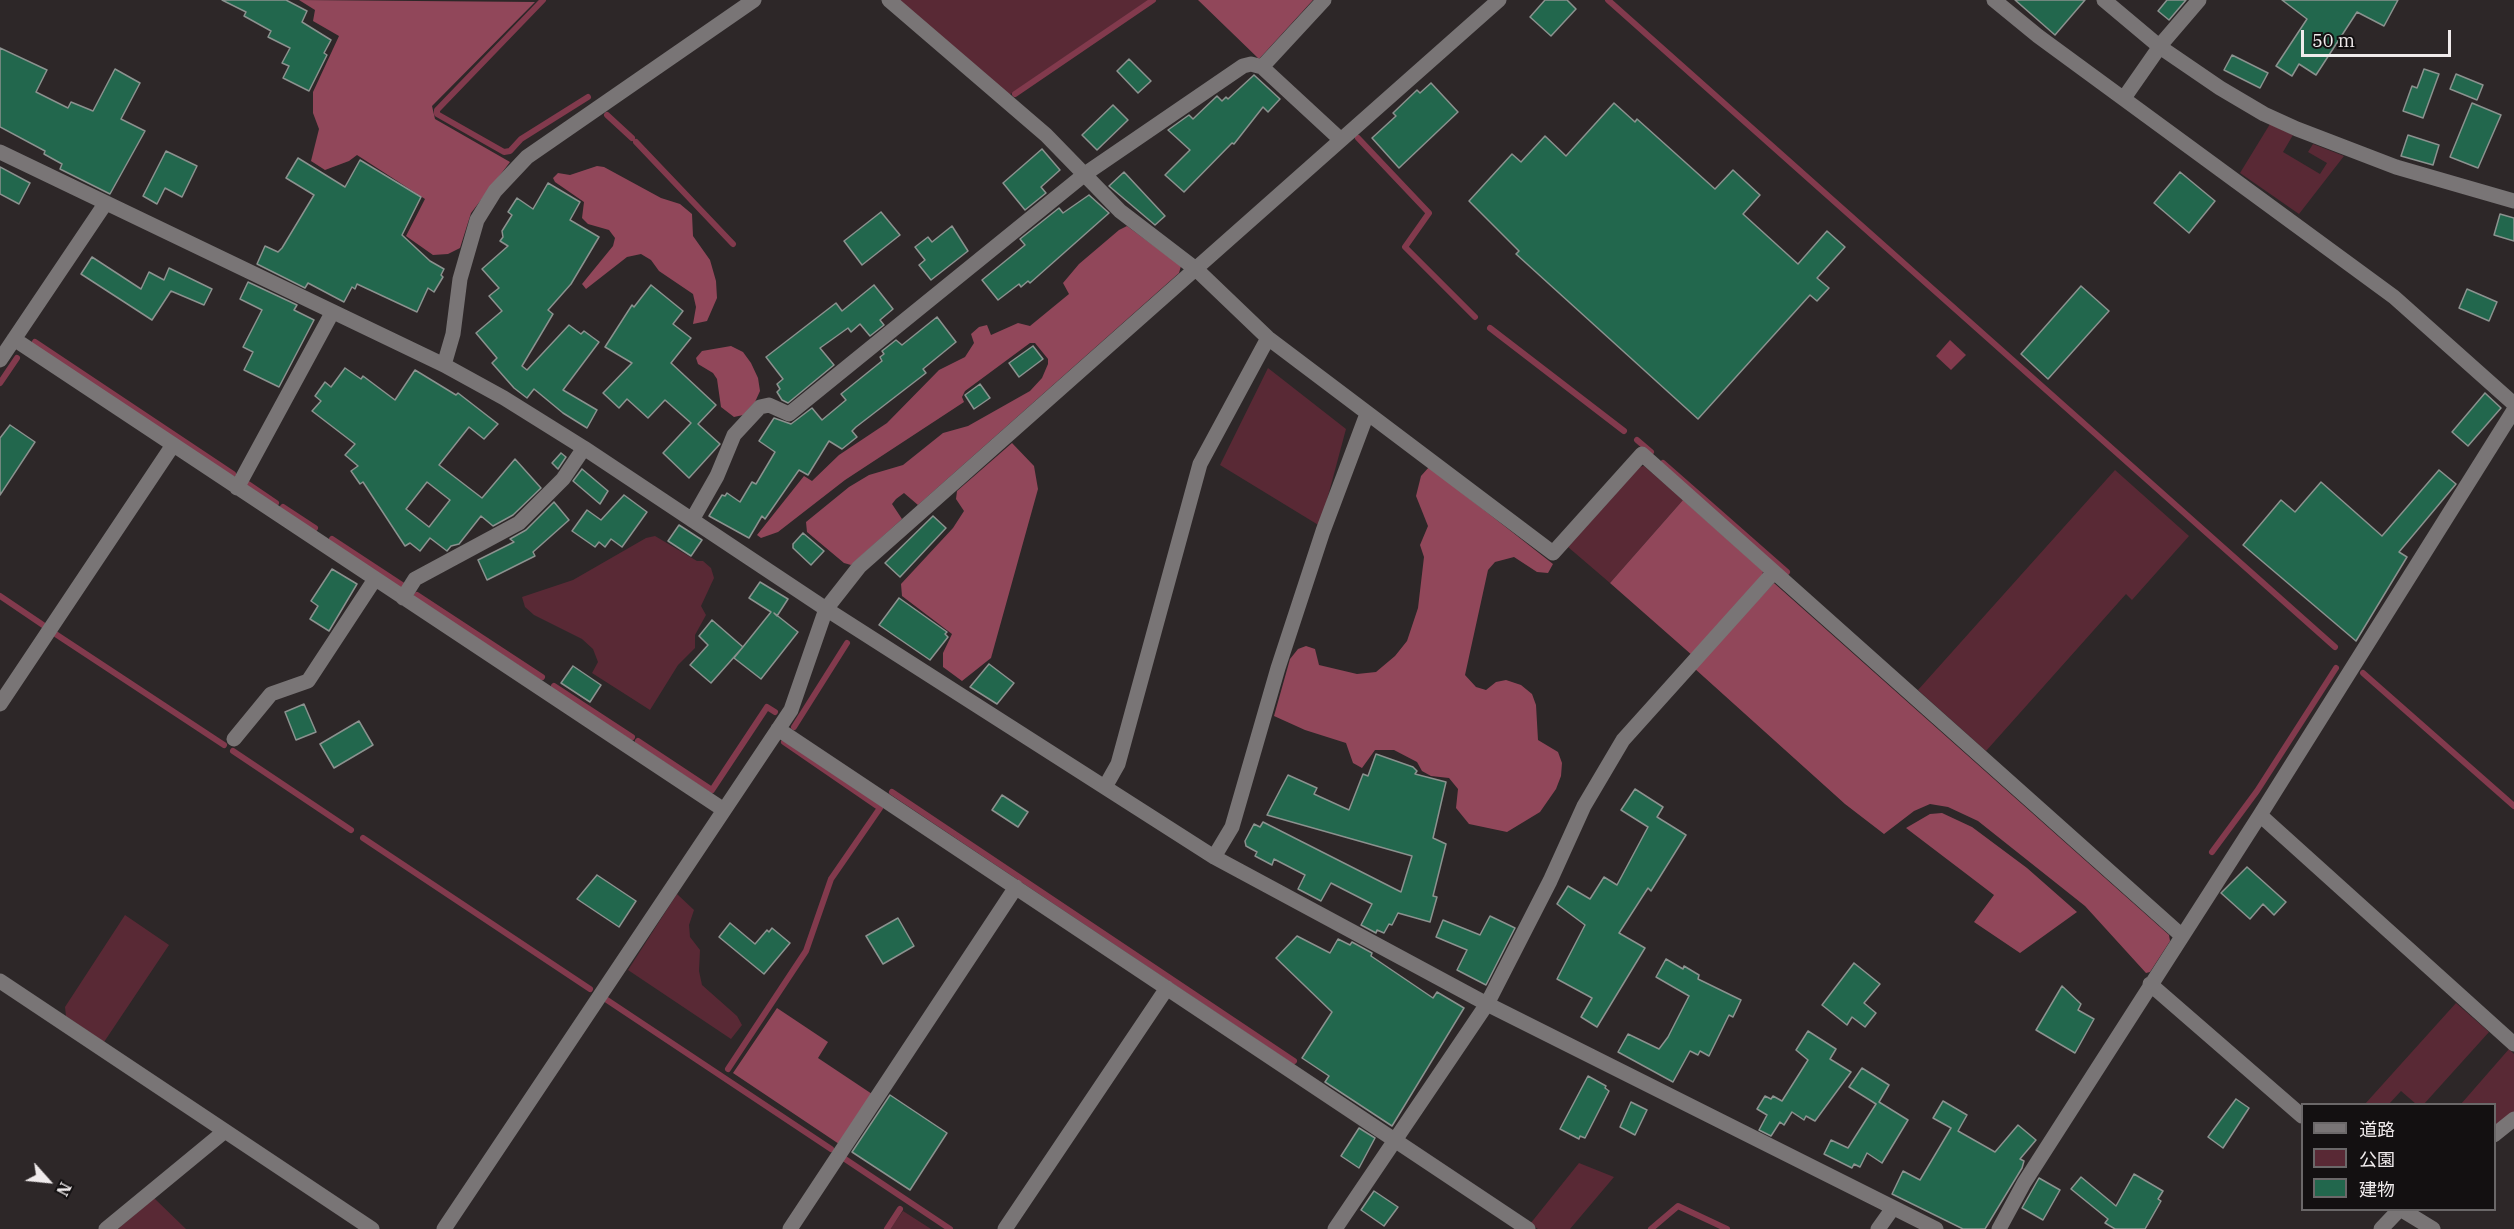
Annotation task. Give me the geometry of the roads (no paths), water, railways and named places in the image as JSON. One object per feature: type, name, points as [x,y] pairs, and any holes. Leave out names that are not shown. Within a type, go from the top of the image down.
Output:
[{"type":"street","points":[[444,365],[453,334],[460,279],[477,220],[495,191],[527,157],[754,0]]},
{"type":"street","points":[[889,0],[1046,135],[1120,211],[1197,270],[1269,338],[1553,553],[1642,454],[2181,935]]},
{"type":"street","points":[[1262,67],[1324,0]]},
{"type":"street","points":[[444,1229],[791,710],[826,609],[859,567],[1197,270],[1499,0]]},
{"type":"street","points":[[1994,0],[2038,36],[2394,297],[2514,404]]},
{"type":"street","points":[[2104,0],[2160,47],[2220,88],[2297,129],[2396,167],[2514,201]]},
{"type":"street","points":[[2124,98],[2160,47],[2199,0]]},
{"type":"street","points":[[692,520],[717,476],[734,435],[760,407],[769,405],[789,414],[1085,174],[1243,66],[1251,64],[1262,67],[1341,140]]},
{"type":"street","points":[[0,152],[444,365],[504,398],[584,448],[826,609],[1214,857],[1487,1004],[1936,1229]]},
{"type":"street","points":[[0,360],[105,204]]},
{"type":"street","points":[[237,488],[332,313]]},
{"type":"street","points":[[1105,787],[1118,764],[1200,464],[1269,338]]},
{"type":"street","points":[[14,339],[724,810]]},
{"type":"street","points":[[1999,1229],[2024,1183],[2260,815],[2514,411]]},
{"type":"street","points":[[1214,857],[1232,827],[1278,668],[1323,531],[1367,414]]},
{"type":"street","points":[[0,704],[173,446]]},
{"type":"street","points":[[403,598],[415,579],[519,523],[563,479],[584,448]]},
{"type":"street","points":[[1335,1229],[1487,1004],[1550,881],[1584,806],[1623,740],[1774,572]]},
{"type":"street","points":[[234,739],[271,694],[308,681],[375,579]]},
{"type":"street","points":[[778,729],[1528,1229]]},
{"type":"street","points":[[2260,815],[2514,1044]]},
{"type":"street","points":[[790,1229],[1016,887]]},
{"type":"street","points":[[0,981],[372,1229]]},
{"type":"street","points":[[2150,984],[2301,1115]]},
{"type":"street","points":[[1005,1229],[1167,988]]},
{"type":"street","points":[[2496,1133],[2514,1119]]},
{"type":"street","points":[[106,1229],[225,1131]]},
{"type":"street","points":[[1878,1229],[1893,1208]]},
{"type":"street","points":[[2381,1229],[2399,1211]]},
{"type":"street","points":[[2402,1211],[2433,1229]]},
{"type":"waterway","points":[[543,0],[437,110],[437,114],[504,152],[510,151],[521,139],[588,97]]},
{"type":"waterway","points":[[1015,94],[1153,0]]},
{"type":"waterway","points":[[1608,0],[2335,647]]},
{"type":"waterway","points":[[607,115],[632,138]]},
{"type":"waterway","points":[[1358,138],[1429,213],[1405,247],[1475,317]]},
{"type":"waterway","points":[[636,142],[733,244]]},
{"type":"waterway","points":[[1490,328],[1624,431]]},
{"type":"waterway","points":[[35,342],[233,474]]},
{"type":"waterway","points":[[0,383],[17,358]]},
{"type":"waterway","points":[[1637,440],[1651,452]]},
{"type":"waterway","points":[[1663,463],[1787,572]]},
{"type":"waterway","points":[[248,484],[276,503]]},
{"type":"waterway","points":[[283,507],[315,528]]},
{"type":"waterway","points":[[332,539],[402,585]]},
{"type":"waterway","points":[[417,595],[542,677]]},
{"type":"waterway","points":[[0,596],[43,625]]},
{"type":"waterway","points":[[54,633],[224,745]]},
{"type":"waterway","points":[[794,727],[847,643]]},
{"type":"waterway","points":[[2212,852],[2257,791],[2336,668]]},
{"type":"waterway","points":[[2363,673],[2514,806]]},
{"type":"waterway","points":[[554,686],[632,737]]},
{"type":"waterway","points":[[638,741],[712,790],[767,707],[775,712]]},
{"type":"waterway","points":[[728,1069],[806,951],[831,879],[880,808],[784,742]]},
{"type":"waterway","points":[[233,751],[351,830]]},
{"type":"waterway","points":[[892,792],[1294,1061]]},
{"type":"waterway","points":[[363,838],[590,989]]},
{"type":"waterway","points":[[607,1000],[831,1149]]},
{"type":"waterway","points":[[845,1159],[950,1229]]},
{"type":"waterway","points":[[1651,1229],[1678,1206],[1727,1229]]},
{"type":"waterway","points":[[887,1229],[900,1209]]}]
